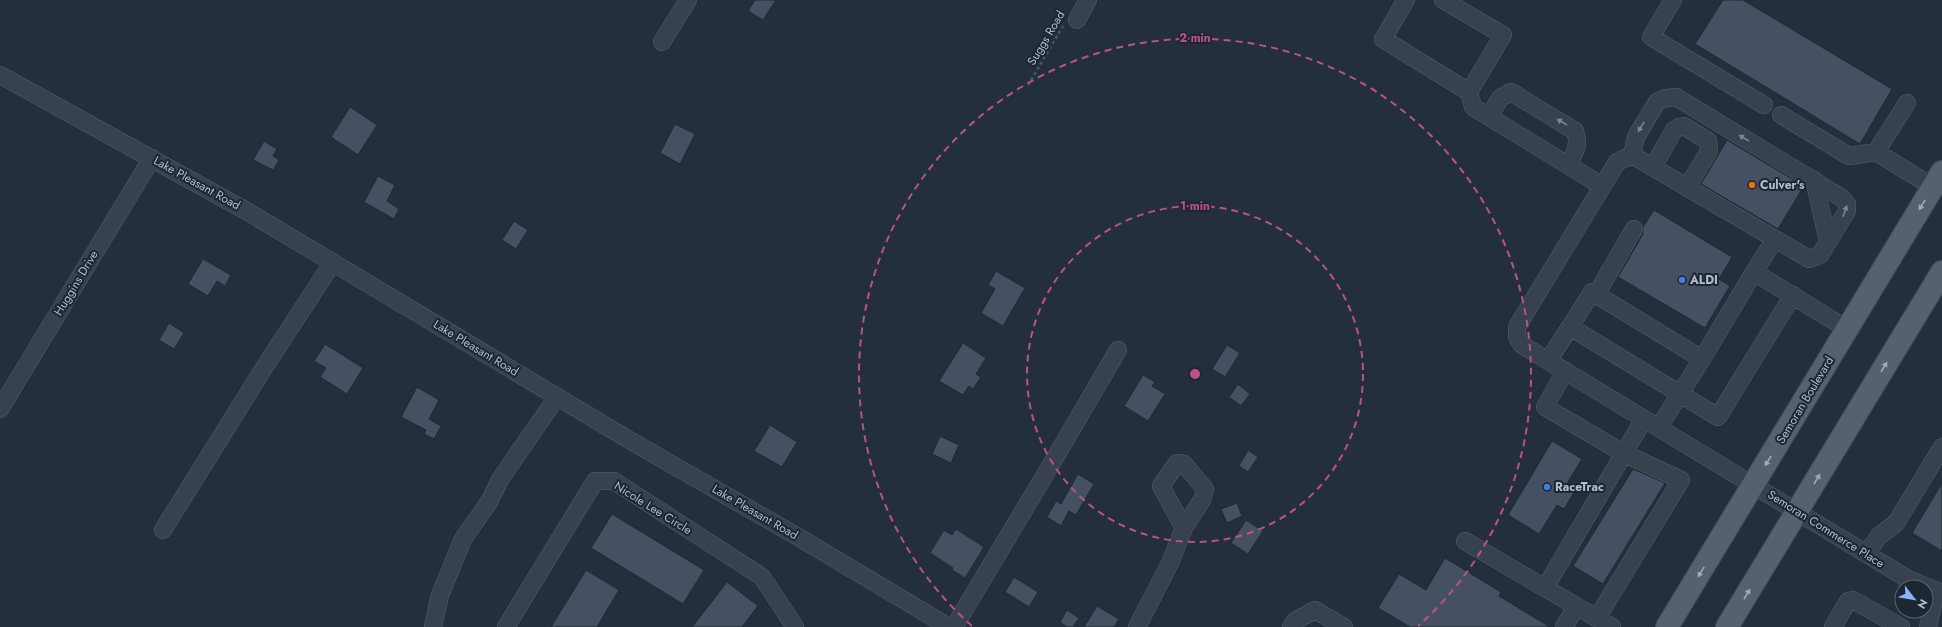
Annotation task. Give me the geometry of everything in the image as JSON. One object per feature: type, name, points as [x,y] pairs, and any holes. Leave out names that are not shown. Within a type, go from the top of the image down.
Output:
[{"type":"main road","name":"Semoran Boulevard","points":[[1667,627],[1938,179]]},
{"type":"main road","points":[[1726,627],[1942,272]]},
{"type":"street","points":[[662,42],[688,0]]},
{"type":"street","points":[[1072,20],[1088,0]]},
{"type":"street","points":[[1406,0],[1383,39],[1469,92],[1473,107],[1602,186]]},
{"type":"street","points":[[1443,0],[1503,35],[1469,92]]},
{"type":"street","points":[[1673,0],[1651,37],[1764,105]]},
{"type":"street","name":"Lake Pleasant Road","points":[[0,75],[250,213],[557,397],[949,627]]},
{"type":"street","points":[[1489,117],[1500,98],[1511,92],[1575,131],[1578,140],[1577,150],[1568,165]]},
{"type":"street","points":[[1676,97],[1842,198],[1847,204],[1847,211],[1820,255],[1809,259],[1632,155],[1636,137],[1657,102],[1666,98],[1676,97]]},
{"type":"street","points":[[1876,152],[1907,103]]},
{"type":"street","points":[[1781,115],[1849,156],[1876,152],[1938,179]]},
{"type":"street","points":[[1653,167],[1674,130],[1684,126],[1708,141],[1710,146],[1709,151],[1687,188]]},
{"type":"street","name":"Semoran Commerce Place","points":[[1632,155],[1617,162],[1517,327],[1517,337],[1522,345],[1908,580],[1939,592]]},
{"type":"street","name":"Huggins Drive","points":[[0,409],[152,158]]},
{"type":"street","points":[[1814,180],[1828,241]]},
{"type":"street","points":[[1596,295],[1634,229]]},
{"type":"street","points":[[1544,588],[1623,453],[1680,394],[1775,239]]},
{"type":"street","points":[[164,530],[258,376],[333,262]]},
{"type":"street","points":[[1754,272],[1847,329]]},
{"type":"street","points":[[1548,361],[1592,292],[1702,359]]},
{"type":"street","points":[[1570,327],[1718,417],[1793,295]]},
{"type":"street","points":[[954,627],[1118,350]]},
{"type":"street","points":[[1566,371],[1544,407],[1623,453],[1681,480],[1597,618]]},
{"type":"street","points":[[433,627],[440,595],[463,540],[489,502],[501,478],[557,397]]},
{"type":"street","points":[[1866,554],[1879,536],[1896,523],[1942,447]]},
{"type":"street","name":"Nicole Lee Circle","points":[[506,627],[595,481],[614,481],[762,577],[795,627]]},
{"type":"street","points":[[1137,627],[1170,563],[1184,528]]},
{"type":"street","points":[[1465,541],[1612,627]]},
{"type":"street","points":[[1928,627],[1939,592]]},
{"type":"street","points":[[1833,627],[1848,601],[1853,600],[1901,627]]},
{"type":"street","points":[[1564,627],[1576,606]]},
{"type":"street","points":[[1291,627],[1295,621],[1315,610],[1344,627]]},
{"type":"path","name":"Suggs Road","points":[[1028,85],[1072,20]]},
{"type":"building","points":[[755,0],[776,0],[763,20],[748,11]]},
{"type":"building","points":[[1723,0],[1743,0],[1892,89],[1860,144],[1695,44]]},
{"type":"building","points":[[350,107],[377,125],[358,155],[331,137]]},
{"type":"building","points":[[675,124],[695,134],[680,164],[660,153]]},
{"type":"building","name":"Culver's","points":[[1727,140],[1804,186],[1778,229],[1701,184]]},
{"type":"building","points":[[264,141],[277,149],[273,156],[279,160],[273,170],[253,160]]},
{"type":"building","points":[[378,176],[395,185],[387,201],[399,209],[394,219],[364,202]]},
{"type":"building","points":[[1654,210],[1732,257],[1719,279],[1730,286],[1705,328],[1618,277],[1643,234],[1643,227]]},
{"type":"building","points":[[514,221],[528,230],[516,249],[502,240]]},
{"type":"building","points":[[203,259],[231,275],[225,286],[217,281],[208,296],[188,284]]},
{"type":"building","points":[[996,271],[1025,288],[1003,326],[981,313],[995,289],[988,285]]},
{"type":"building","points":[[169,323],[184,333],[174,349],[159,340]]},
{"type":"building","points":[[963,343],[986,358],[976,374],[981,377],[973,389],[969,386],[963,395],[939,381]]},
{"type":"building","points":[[325,344],[363,368],[347,394],[320,377],[326,368],[314,361]]},
{"type":"building","points":[[1227,345],[1240,353],[1225,377],[1212,369]]},
{"type":"building","points":[[1143,375],[1155,382],[1152,386],[1165,394],[1148,421],[1124,406]]},
{"type":"building","points":[[1238,384],[1250,394],[1241,406],[1229,397]]},
{"type":"building","points":[[417,387],[439,400],[429,419],[441,426],[434,439],[424,434],[426,430],[401,417]]},
{"type":"building","points":[[770,425],[797,442],[782,467],[754,451]]},
{"type":"building","points":[[940,436],[959,445],[951,463],[932,454]]},
{"type":"building","points":[[1552,441],[1582,459],[1566,485],[1575,491],[1564,509],[1557,505],[1539,534],[1508,515]]},
{"type":"building","points":[[1248,450],[1258,457],[1248,472],[1239,466]]},
{"type":"building","points":[[1633,469],[1665,483],[1603,584],[1573,566]]},
{"type":"building","points":[[1078,474],[1094,484],[1076,515],[1069,511],[1061,526],[1047,517],[1056,501],[1061,504]]},
{"type":"building","points":[[1942,483],[1942,551],[1912,533]]},
{"type":"building","points":[[1237,503],[1242,516],[1227,523],[1221,509]]},
{"type":"building","points":[[612,514],[704,570],[683,604],[591,548]]},
{"type":"building","points":[[1246,520],[1263,531],[1248,554],[1231,543]]},
{"type":"building","points":[[956,529],[984,547],[965,578],[930,553],[944,530],[952,535]]},
{"type":"building","points":[[1445,558],[1501,592],[1499,596],[1550,627],[1410,627],[1378,608],[1399,574],[1426,590]]},
{"type":"building","points":[[586,570],[619,590],[597,627],[551,627]]},
{"type":"building","points":[[1014,577],[1038,592],[1029,607],[1005,592]]},
{"type":"building","points":[[727,582],[758,606],[742,627],[692,627]]},
{"type":"building","points":[[1097,606],[1119,619],[1114,627],[1084,627]]},
{"type":"building","points":[[1067,610],[1079,618],[1073,627],[1067,627],[1060,622]]},
{"type":"place","name":"Culver's","points":[[1752,185]]},
{"type":"place","name":"ALDI","points":[[1682,280]]},
{"type":"place","name":"RaceTrac","points":[[1547,487]]}]
